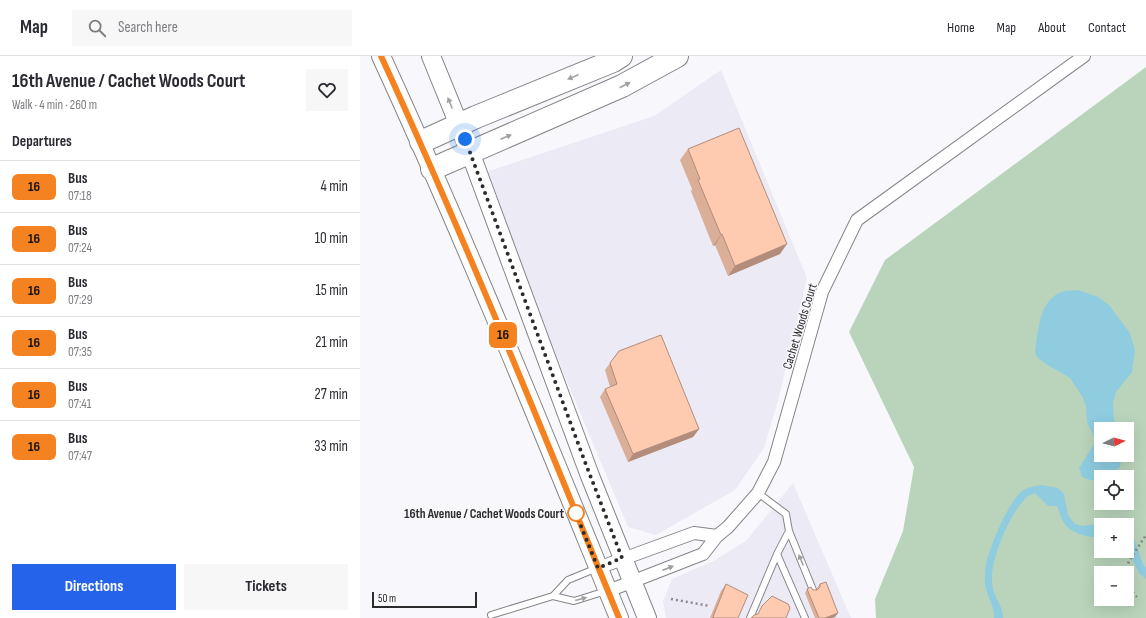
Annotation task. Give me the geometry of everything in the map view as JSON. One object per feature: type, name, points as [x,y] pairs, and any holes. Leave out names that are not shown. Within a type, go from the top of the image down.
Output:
[{"type":"highway","points":[[421,142],[476,117],[613,61],[621,56]]},
{"type":"highway","points":[[432,169],[622,86],[676,56]]},
{"type":"main road","points":[[381,56],[421,142],[493,309],[619,618]]},
{"type":"main road","points":[[431,56],[470,152],[571,425],[622,558],[647,618]]},
{"type":"street","name":"Cachet Woods Court","points":[[608,591],[703,554],[717,536],[728,527],[758,493],[774,462],[822,292],[858,220],[1084,56]]},
{"type":"street","points":[[598,568],[694,533],[717,536]]},
{"type":"lane","points":[[758,493],[786,514],[789,532],[812,590]]},
{"type":"lane","points":[[750,618],[777,554],[789,532]]},
{"type":"lane","points":[[777,554],[804,618]]},
{"type":"lane","points":[[491,616],[553,596],[568,580],[598,568]]},
{"type":"lane","points":[[553,596],[574,601],[608,591]]},
{"type":"lane","points":[[752,611],[760,614]]},
{"type":"path","points":[[1127,566],[1146,535]]},
{"type":"path","points":[[1134,594],[1137,597]]},
{"type":"path","points":[[671,599],[710,606]]},
{"type":"shaded area","points":[[721,70],[807,278],[779,397],[764,448],[735,490],[656,535],[628,527],[480,174],[654,116]]},
{"type":"shaded area","points":[[793,483],[851,618],[666,618],[663,601],[672,579],[713,561],[746,541]]},
{"type":"green space","points":[[1146,67],[1146,618],[876,618],[875,599],[903,531],[914,467],[849,332],[885,260]]},
{"type":"water","points":[[1078,290],[1098,297],[1109,305],[1130,333],[1135,350],[1132,372],[1116,392],[1113,403],[1115,422],[1094,422],[1094,437],[1087,422],[1086,406],[1082,396],[1070,378],[1046,364],[1037,357],[1035,353],[1039,325],[1045,307],[1056,294],[1065,291]]},
{"type":"water","points":[[1094,444],[1094,462],[1121,462],[1120,467],[1117,470],[1094,470],[1094,480],[1082,477],[1079,468]]},
{"type":"water","points":[[1042,485],[1058,488],[1064,494],[1068,515],[1075,524],[1082,526],[1094,524],[1094,537],[1076,533],[1067,527],[1057,506],[1048,506],[1035,493],[1027,497],[1012,517],[1000,542],[996,555],[993,567],[993,589],[1002,611],[1003,618],[994,618],[993,609],[985,585],[986,564],[991,547],[1005,515],[1021,492],[1031,487]]},
{"type":"water","points":[[1134,539],[1143,564],[1146,568],[1146,579],[1139,573],[1132,558],[1134,558]]},
{"type":"building","points":[[739,128],[787,244],[735,266],[698,180],[700,179],[688,149]]},
{"type":"building","points":[[661,335],[699,429],[633,454],[605,389],[617,384],[610,363],[619,351]]},
{"type":"building","points":[[826,582],[838,613],[825,618],[819,618],[807,589],[811,587],[813,590],[817,590],[820,587],[820,584]]},
{"type":"building","points":[[726,584],[748,595],[738,618],[714,618],[713,617]]},
{"type":"building","points":[[772,596],[788,604],[790,608],[786,618],[751,618],[758,614],[762,606]]},
{"type":"bus line","name":"16","points":[[381,56],[421,142],[452,217],[493,309],[619,618]]},
{"type":"place","name":"16th Avenue / Cachet Woods Court","points":[[576,513]]},
{"type":"route","points":[[465,139],[622,558],[598,568],[574,509],[576,513]]}]
